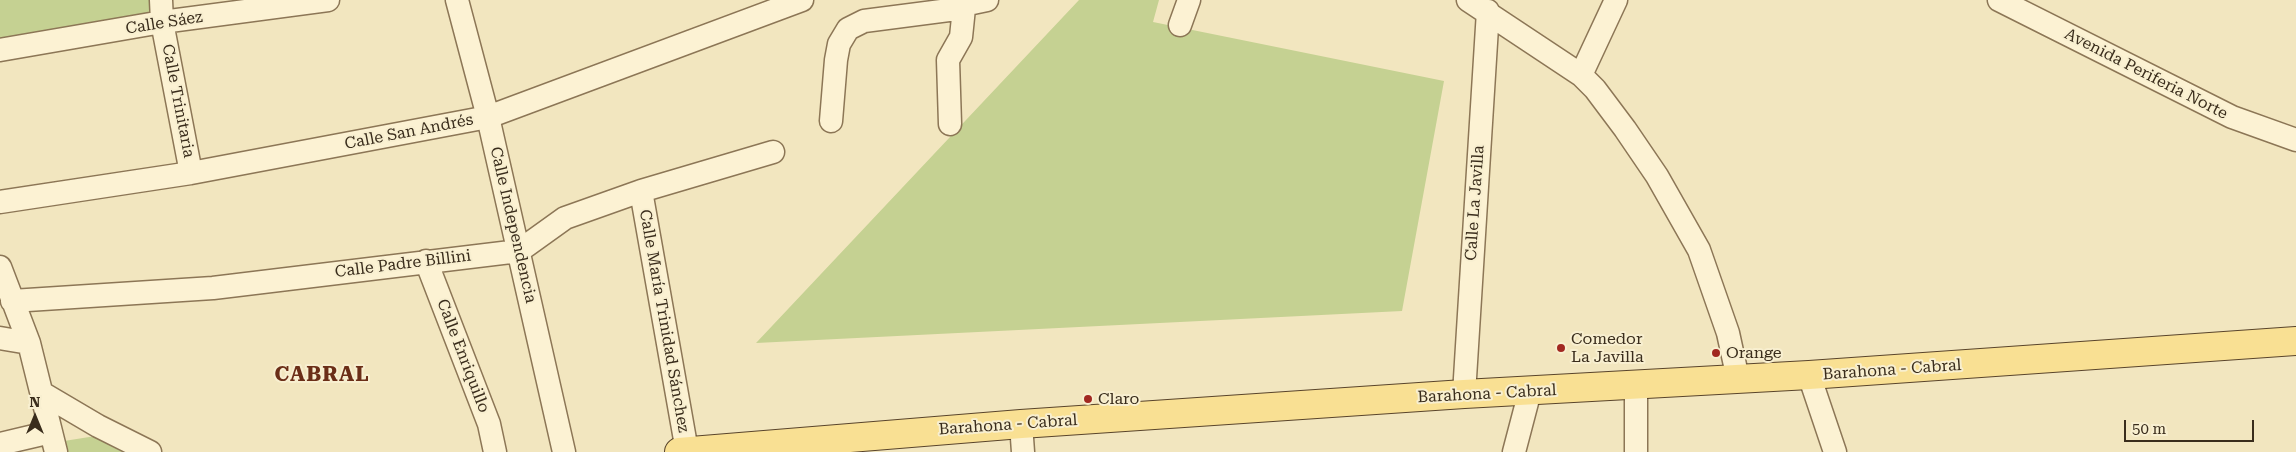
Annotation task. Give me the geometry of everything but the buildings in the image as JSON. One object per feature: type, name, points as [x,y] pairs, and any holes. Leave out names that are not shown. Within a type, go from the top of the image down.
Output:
[{"type":"main road","name":"Barahona - Cabral","points":[[683,452],[726,450],[1021,424],[1464,394],[1809,375],[2296,341]]},
{"type":"street","name":"Calle Trinitaria","points":[[161,0],[162,22],[191,173]]},
{"type":"street","name":"Calle Sáez","points":[[0,50],[162,22],[328,0]]},
{"type":"street","name":"Calle Independencia","points":[[457,0],[488,117],[564,452]]},
{"type":"street","name":"Calle San Andrés","points":[[0,202],[191,173],[488,117],[802,0]]},
{"type":"street","points":[[831,121],[836,60],[839,44],[848,29],[864,21],[964,8],[968,4],[987,0]]},
{"type":"street","points":[[1180,25],[1188,0]]},
{"type":"street","points":[[1468,0],[1488,11],[1581,75],[1596,89],[1657,176],[1699,250],[1728,333],[1738,379]]},
{"type":"street","points":[[1581,75],[1616,0]]},
{"type":"street","name":"Avenida Periferia Norte","points":[[1999,0],[2232,117],[2296,140]]},
{"type":"street","points":[[950,124],[948,60],[961,37],[964,8]]},
{"type":"street","name":"Calle La Javilla","points":[[1464,394],[1488,11]]},
{"type":"street","name":"Calle Padre Billini","points":[[12,301],[212,288],[518,251],[565,218],[641,192],[773,152]]},
{"type":"street","name":"Calle María Trinidad Sánchez","points":[[641,192],[683,452]]},
{"type":"street","name":"Calle Enriquillo","points":[[426,261],[489,424],[495,452]]},
{"type":"street","points":[[0,267],[29,343],[54,442],[0,444]]},
{"type":"street","points":[[0,338],[29,343]]},
{"type":"street","points":[[0,347],[29,343]]},
{"type":"street","points":[[1809,375],[1835,452]]},
{"type":"street","points":[[1636,385],[1636,452]]},
{"type":"street","points":[[1514,452],[1530,391]]},
{"type":"street","points":[[42,393],[98,426],[150,452]]},
{"type":"street","points":[[1021,424],[1023,452]]},
{"type":"green space","points":[[0,0],[152,0],[153,15],[0,40]]},
{"type":"green space","points":[[1079,0],[1159,0],[1153,22],[1444,81],[1402,311],[756,343]]},
{"type":"green space","points":[[102,435],[133,452],[67,452],[64,441]]},
{"type":"place","name":"Comedor La Javilla","points":[[1561,348]]},
{"type":"place","name":"Orange","points":[[1716,353]]},
{"type":"place","name":"Claro","points":[[1088,399]]},
{"type":"district","name":"CABRAL","points":[[322,375]]}]
